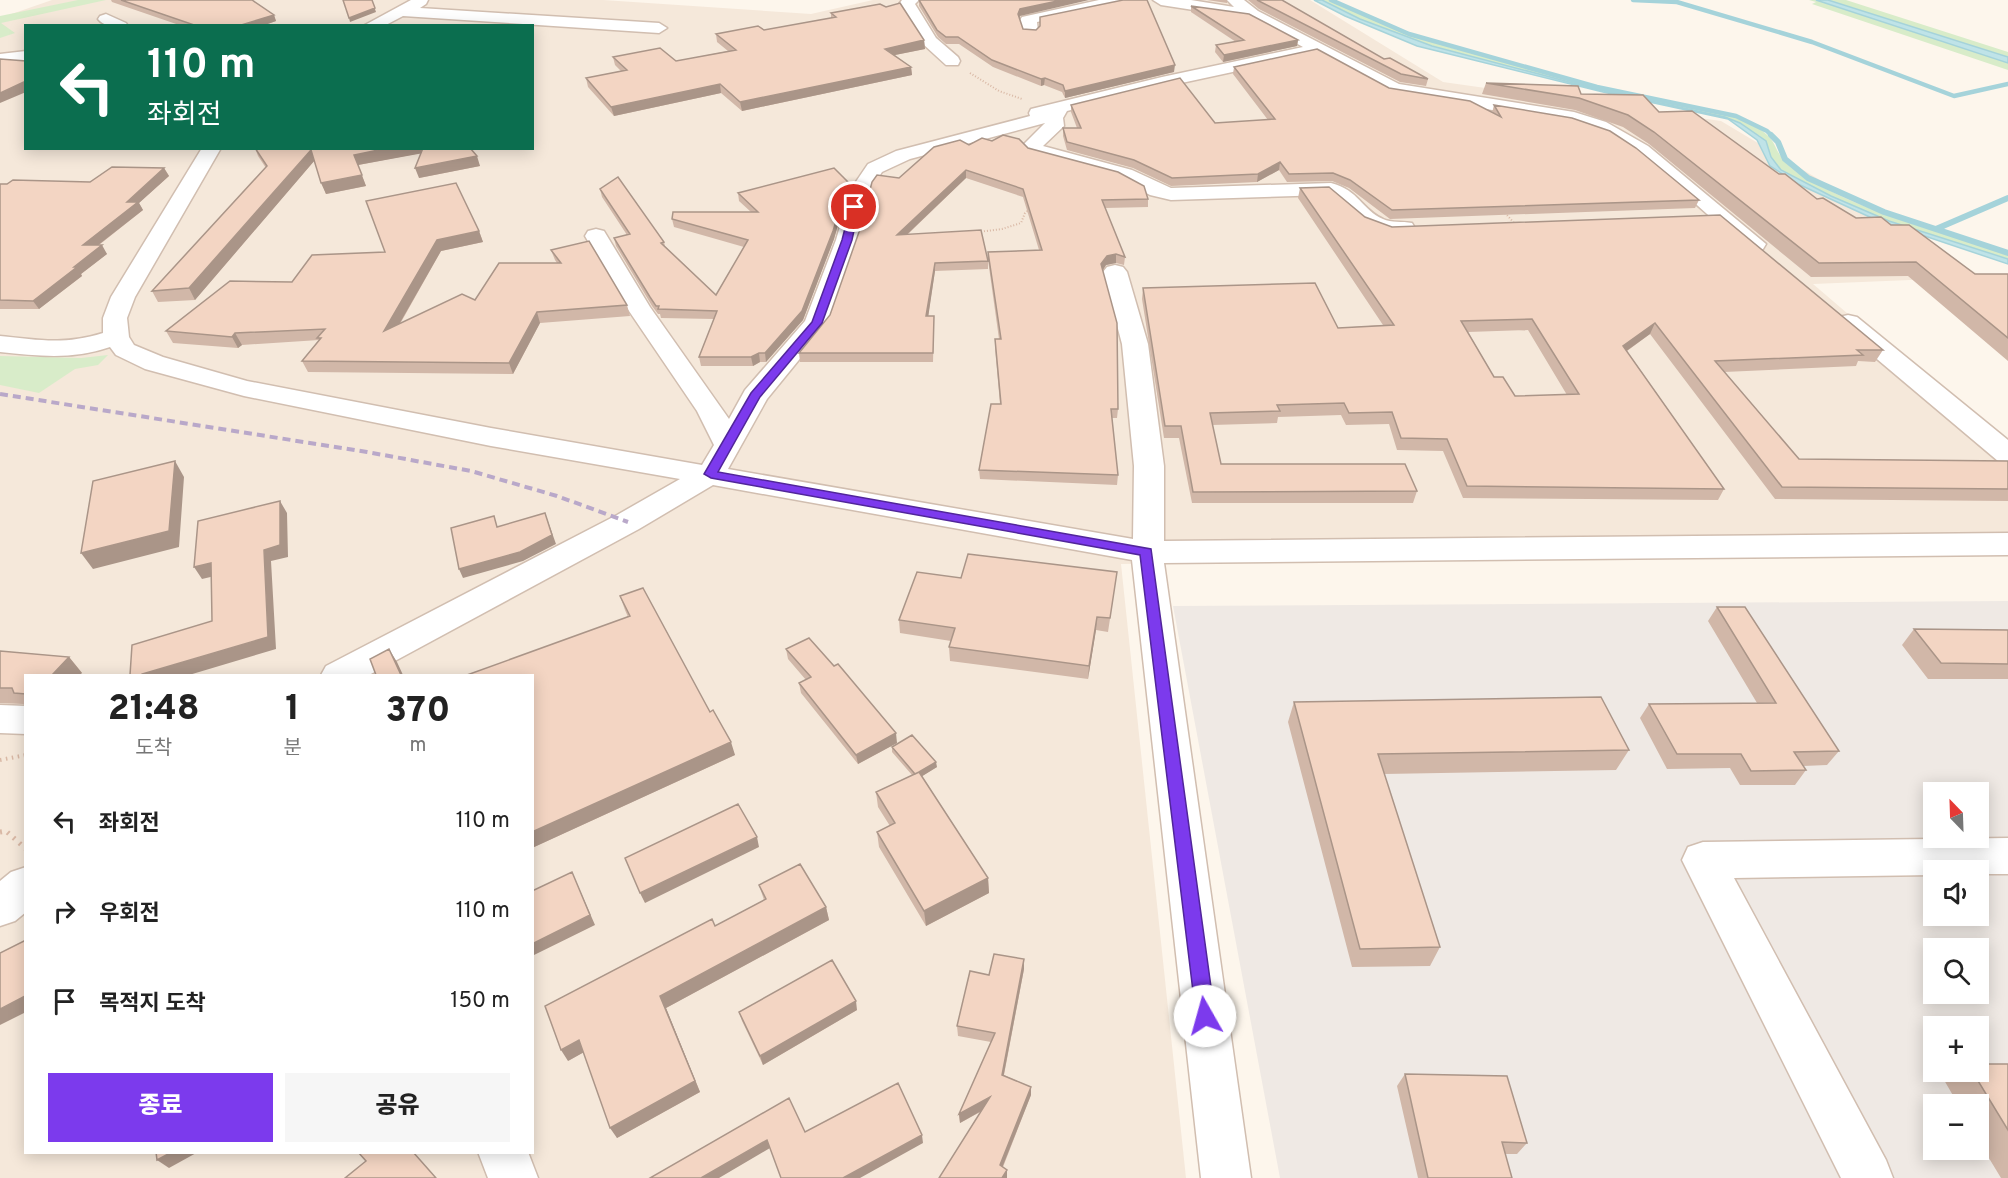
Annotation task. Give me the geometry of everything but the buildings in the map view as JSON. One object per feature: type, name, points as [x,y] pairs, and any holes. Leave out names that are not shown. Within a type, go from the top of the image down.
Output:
[{"type":"street","points":[[375,24],[422,0]]},
{"type":"street","points":[[911,0],[907,4],[929,41],[952,61]]},
{"type":"street","points":[[1030,31],[1028,20],[1033,18],[1121,0]]},
{"type":"street","points":[[1163,0],[1253,14],[1273,22],[1317,49],[1394,89],[1574,118],[1599,126],[1629,141],[1766,254]]},
{"type":"street","points":[[1235,0],[1253,14]]},
{"type":"street","points":[[401,11],[659,28]]},
{"type":"street","points":[[1025,116],[1162,82],[1317,49]]},
{"type":"street","points":[[0,59],[24,56]]},
{"type":"street","points":[[1059,108],[1054,118],[1055,126],[1032,147],[1035,150],[1125,174],[1157,191],[1171,194],[1331,189],[1346,197],[1370,223],[1389,228],[1423,227]]},
{"type":"street","points":[[341,674],[628,522],[711,474],[755,396],[817,323],[847,240],[861,189],[875,168],[903,155],[1037,120],[1059,108]]},
{"type":"street","points":[[211,150],[123,297],[115,318],[116,337],[125,351],[154,363],[244,388],[491,437],[1146,552],[2008,544]]},
{"type":"street","points":[[1687,217],[1721,216]]},
{"type":"street","points":[[596,236],[639,308],[711,411],[728,445]]},
{"type":"street","points":[[1115,272],[1135,344],[1149,466],[1150,525],[1146,552],[1226,1178]]},
{"type":"street","points":[[1830,307],[2008,455]]},
{"type":"street","points":[[0,344],[51,349],[83,348],[116,337]]},
{"type":"street","points":[[0,719],[24,720]]},
{"type":"street","points":[[1868,1178],[1703,860],[2008,856]]},
{"type":"street","points":[[0,907],[24,887]]},
{"type":"street","points":[[504,1154],[513,1178]]},
{"type":"path","points":[[952,61],[999,91],[1059,108]]},
{"type":"path","points":[[975,232],[1002,229],[1021,223],[1024,213],[1034,206]]},
{"type":"path","points":[[1500,209],[1522,232]]},
{"type":"path","points":[[0,759],[24,755]]},
{"type":"path","points":[[0,832],[6,831],[24,847]]},
{"type":"shaded area","points":[[52,0],[603,0],[811,14],[873,0],[1310,0],[1443,82],[1721,121],[1983,277],[1813,284],[1882,343],[2008,463],[2008,551],[1121,564],[1186,1178],[0,1178],[0,18]]},
{"type":"shaded area","points":[[2008,601],[2008,1178],[1280,1178],[1173,606]]},
{"type":"green space","points":[[78,0],[106,0],[1,23],[15,33],[0,38],[0,16]]},
{"type":"green space","points":[[1322,0],[1330,0],[1408,34],[1455,49],[1542,70],[1597,87],[1732,116],[1763,131],[1771,139],[1782,159],[1807,179],[1880,212],[2008,254],[2008,259],[1889,221],[1831,196],[1781,170],[1773,161],[1760,136],[1725,117],[1592,88],[1432,46],[1360,19]]},
{"type":"green space","points":[[1809,0],[1816,0],[2008,63],[2008,70],[1812,4],[1816,2]]},
{"type":"green space","points":[[1828,0],[1846,0],[2008,52],[2008,57]]},
{"type":"green space","points":[[108,355],[98,365],[75,369],[39,393],[0,385],[0,356],[81,358]]},
{"type":"water","points":[[1314,0],[1322,0],[1360,19],[1432,46],[1592,88],[1725,117],[1740,123],[1766,141],[1771,157],[1781,170],[1831,196],[1889,221],[2008,259],[2008,264],[1874,219],[1798,184],[1770,166],[1757,140],[1728,119],[1603,92],[1417,46],[1345,16]]},
{"type":"water","points":[[1816,0],[1828,0],[2008,57],[2008,63]]},
{"type":"waterway","points":[[1331,0],[1409,34],[1597,87],[1736,116],[1767,131],[1778,142],[1785,159],[1808,178],[1884,212],[2008,253]]},
{"type":"waterway","points":[[1633,0],[1677,2],[1812,42],[1954,96],[2008,84]]},
{"type":"waterway","points":[[1936,229],[2008,198]]},
{"type":"railway","points":[[0,394],[367,452],[471,471],[557,496],[628,522]]},
{"type":"route","points":[[854,207],[847,240],[817,323],[755,396],[711,474],[1146,552],[1205,1016]]}]
